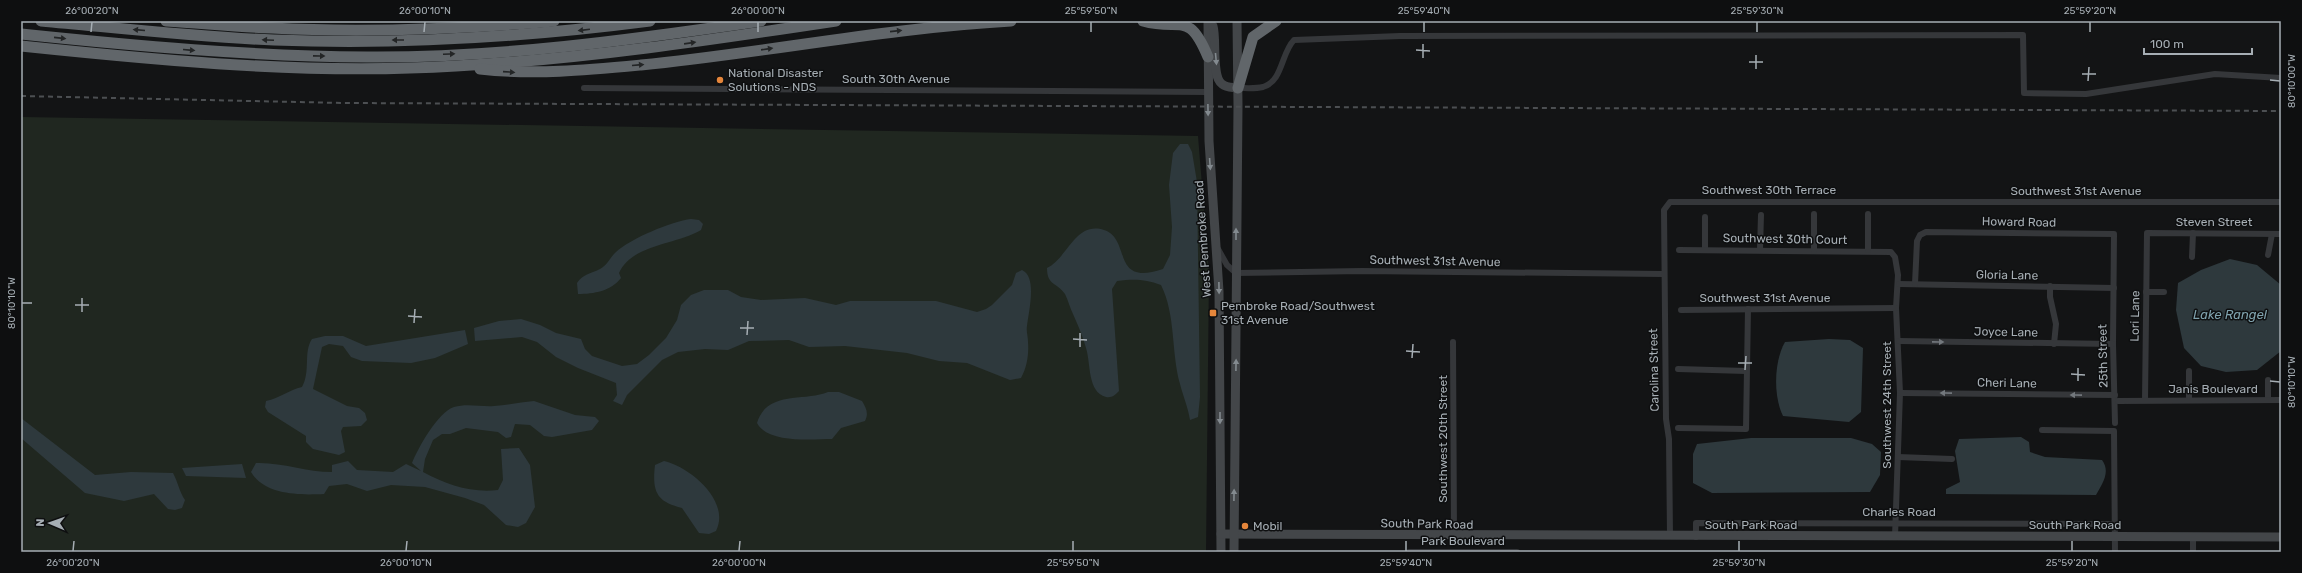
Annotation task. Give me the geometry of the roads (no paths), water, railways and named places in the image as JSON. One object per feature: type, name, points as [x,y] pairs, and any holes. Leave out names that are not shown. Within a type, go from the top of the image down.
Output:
[{"type":"highway","points":[[41,21],[199,36],[276,40],[435,40],[576,31],[650,21]]},
{"type":"highway","points":[[166,21],[272,28],[367,30],[448,28],[554,21]]},
{"type":"highway","points":[[21,34],[236,54],[369,57],[500,52],[612,42],[761,21]]},
{"type":"highway","points":[[21,46],[275,67],[370,68],[456,66],[646,49],[836,21]]},
{"type":"highway","points":[[456,66],[512,72],[623,67],[693,60],[861,35],[1011,21]]},
{"type":"highway","points":[[1143,21],[1152,24],[1185,24],[1195,32],[1208,57]]},
{"type":"highway","points":[[1238,88],[1253,37],[1276,21]]},
{"type":"main road","name":"West Pembroke Road","points":[[1209,21],[1208,141],[1218,250],[1221,552]]},
{"type":"main road","points":[[1209,21],[1214,28],[1217,75],[1220,83],[1226,87],[1238,88]]},
{"type":"main road","points":[[1234,552],[1238,88],[1237,21]]},
{"type":"main road","name":"South Park Road","points":[[1221,534],[1696,537],[2281,537]]},
{"type":"street","points":[[1238,88],[1261,87],[1271,83],[1278,74],[1288,46],[1294,40],[1400,36],[2023,35],[2024,94],[2094,93],[2214,74],[2281,78]]},
{"type":"street","name":"South 30th Avenue","points":[[584,88],[1208,92]]},
{"type":"street","name":"Southwest 30th Terrace","points":[[1667,204],[1680,201],[1871,201]]},
{"type":"street","name":"Southwest 31st Avenue","points":[[1871,201],[2281,202]]},
{"type":"street","name":"Carolina Street","points":[[1667,204],[1664,210],[1664,274],[1666,419],[1669,439],[1670,536]]},
{"type":"street","points":[[1814,214],[1814,251]]},
{"type":"street","points":[[1868,214],[1868,250]]},
{"type":"street","points":[[1760,249],[1761,215]]},
{"type":"street","points":[[1706,217],[1706,249]]},
{"type":"street","name":"Howard Road","points":[[1915,284],[1917,241],[1920,235],[1926,232],[2114,234],[2114,288]]},
{"type":"street","name":"Steven Street","points":[[2148,233],[2281,234]]},
{"type":"street","name":"Lori Lane","points":[[2145,400],[2148,233]]},
{"type":"street","points":[[2192,233],[2192,257]]},
{"type":"street","points":[[2268,255],[2272,234]]},
{"type":"street","points":[[1218,250],[1227,265],[1236,273]]},
{"type":"street","name":"Southwest 30th Court","points":[[1679,250],[1868,250],[1891,252]]},
{"type":"street","name":"Southwest 24th Street","points":[[1891,252],[1895,257],[1898,284],[1896,308],[1899,341],[1900,392],[1895,537]]},
{"type":"street","name":"Southwest 31st Avenue","points":[[1236,273],[1362,271],[1664,274]]},
{"type":"street","name":"Gloria Lane","points":[[1898,284],[2114,288]]},
{"type":"street","points":[[2050,286],[2050,297],[2056,324],[2054,344]]},
{"type":"street","name":"25th Street","points":[[2114,288],[2113,344],[2115,423]]},
{"type":"street","points":[[2146,292],[2164,292]]},
{"type":"street","name":"Southwest 31st Avenue","points":[[1681,310],[1896,308]]},
{"type":"street","points":[[1678,428],[1746,429],[1748,309]]},
{"type":"street","name":"Joyce Lane","points":[[1899,341],[2113,344]]},
{"type":"street","name":"Southwest 20th Street","points":[[1454,342],[1454,536]]},
{"type":"street","points":[[1678,369],[1746,371]]},
{"type":"street","points":[[2189,371],[2189,400]]},
{"type":"street","points":[[2268,380],[2268,400]]},
{"type":"street","name":"Cheri Lane","points":[[1900,392],[2115,395]]},
{"type":"street","points":[[2118,401],[2145,400]]},
{"type":"street","name":"Janis Boulevard","points":[[2145,400],[2281,400]]},
{"type":"street","points":[[2042,430],[2114,431],[2115,552]]},
{"type":"street","points":[[1898,458],[1952,459]]},
{"type":"street","name":"Charles Road","points":[[1696,537],[1696,523],[1896,522],[2115,524]]},
{"type":"street","points":[[2193,537],[2193,552]]},
{"type":"street","name":"Park Boulevard","points":[[1409,552],[1517,552]]},
{"type":"water","points":[[1180,144],[1188,144],[1192,152],[1197,182],[1200,397],[1198,417],[1190,420],[1177,372],[1169,309],[1161,285],[1145,281],[1123,280],[1117,281],[1112,289],[1119,391],[1112,397],[1106,397],[1100,394],[1093,383],[1085,344],[1065,294],[1051,281],[1047,274],[1047,268],[1061,257],[1079,235],[1094,229],[1104,230],[1112,235],[1118,242],[1128,267],[1135,272],[1146,273],[1163,269],[1170,255],[1172,227],[1169,185],[1173,153]]},
{"type":"water","points":[[683,220],[699,220],[703,224],[701,230],[691,235],[656,246],[634,256],[625,263],[619,273],[621,278],[607,289],[578,294],[577,283],[579,280],[603,267],[622,247],[641,236],[663,227]]},
{"type":"water","name":"Lake Rangel","points":[[2230,259],[2257,265],[2281,285],[2281,351],[2257,370],[2226,372],[2201,366],[2184,348],[2176,310],[2178,283],[2201,270]]},
{"type":"water","points":[[1022,270],[1027,274],[1030,280],[1031,288],[1027,328],[1028,356],[1021,378],[1010,380],[967,363],[939,361],[907,353],[845,346],[809,347],[789,340],[749,341],[728,350],[705,349],[678,352],[662,360],[627,395],[622,405],[613,401],[617,395],[616,383],[578,368],[556,357],[537,342],[522,337],[475,341],[474,328],[499,321],[521,319],[540,325],[556,333],[581,339],[585,349],[592,356],[622,366],[637,364],[649,355],[666,338],[677,320],[681,305],[691,295],[704,290],[728,290],[741,297],[761,300],[805,298],[836,305],[850,301],[936,301],[977,312],[992,305],[1012,285],[1016,273]]},
{"type":"water","points":[[465,330],[468,344],[435,358],[411,363],[362,361],[351,357],[343,346],[329,344],[322,347],[313,389],[347,406],[359,408],[365,413],[367,420],[361,426],[343,427],[341,431],[345,452],[339,455],[313,449],[306,442],[306,436],[268,412],[265,407],[266,401],[302,387],[306,375],[309,344],[312,339],[325,336],[343,336],[366,346]]},
{"type":"water","points":[[1829,339],[1850,340],[1863,348],[1861,412],[1849,422],[1783,416],[1776,389],[1776,379],[1781,350],[1785,342]]},
{"type":"water","points":[[828,392],[839,392],[862,401],[867,413],[865,421],[841,428],[832,439],[792,439],[781,437],[763,430],[757,423],[762,413],[769,406],[778,401]]},
{"type":"water","points":[[534,401],[575,415],[595,417],[599,421],[592,430],[552,437],[544,436],[530,425],[515,424],[511,437],[506,438],[498,432],[466,428],[450,434],[442,434],[433,440],[425,459],[423,472],[441,481],[459,487],[488,491],[498,490],[503,480],[501,449],[519,448],[530,465],[535,507],[526,523],[518,527],[506,525],[484,505],[425,487],[391,485],[367,491],[347,484],[329,486],[324,494],[294,494],[274,490],[265,486],[257,480],[251,472],[256,463],[265,463],[322,472],[332,472],[332,465],[348,461],[357,470],[393,472],[406,464],[421,471],[412,463],[415,456],[429,431],[448,410],[464,405],[494,406]]},
{"type":"water","points":[[21,418],[95,475],[131,472],[173,473],[185,500],[182,508],[175,510],[168,509],[154,494],[124,501],[85,493],[21,438]]},
{"type":"water","points":[[2021,437],[2029,442],[2030,452],[2045,457],[2102,460],[2105,464],[2106,473],[2096,495],[1946,494],[1946,489],[1960,482],[1955,451],[1959,439]]},
{"type":"water","points":[[1751,438],[1851,438],[1872,444],[1881,452],[1880,475],[1870,492],[1712,493],[1693,483],[1693,454],[1697,444]]},
{"type":"water","points":[[664,461],[674,464],[696,478],[713,497],[718,508],[719,520],[716,531],[709,534],[699,533],[682,508],[661,499],[655,488],[654,474],[655,465]]},
{"type":"water","points":[[242,464],[246,478],[186,476],[182,468]]},
{"type":"railway","points":[[21,96],[343,103],[2281,111]]},
{"type":"place","name":"National Disaster Solutions - NDS","points":[[720,80]]},
{"type":"place","name":"Pembroke Road/Southwest 31st Avenue","points":[[1213,313]]},
{"type":"place","name":"Mobil","points":[[1245,526]]}]
